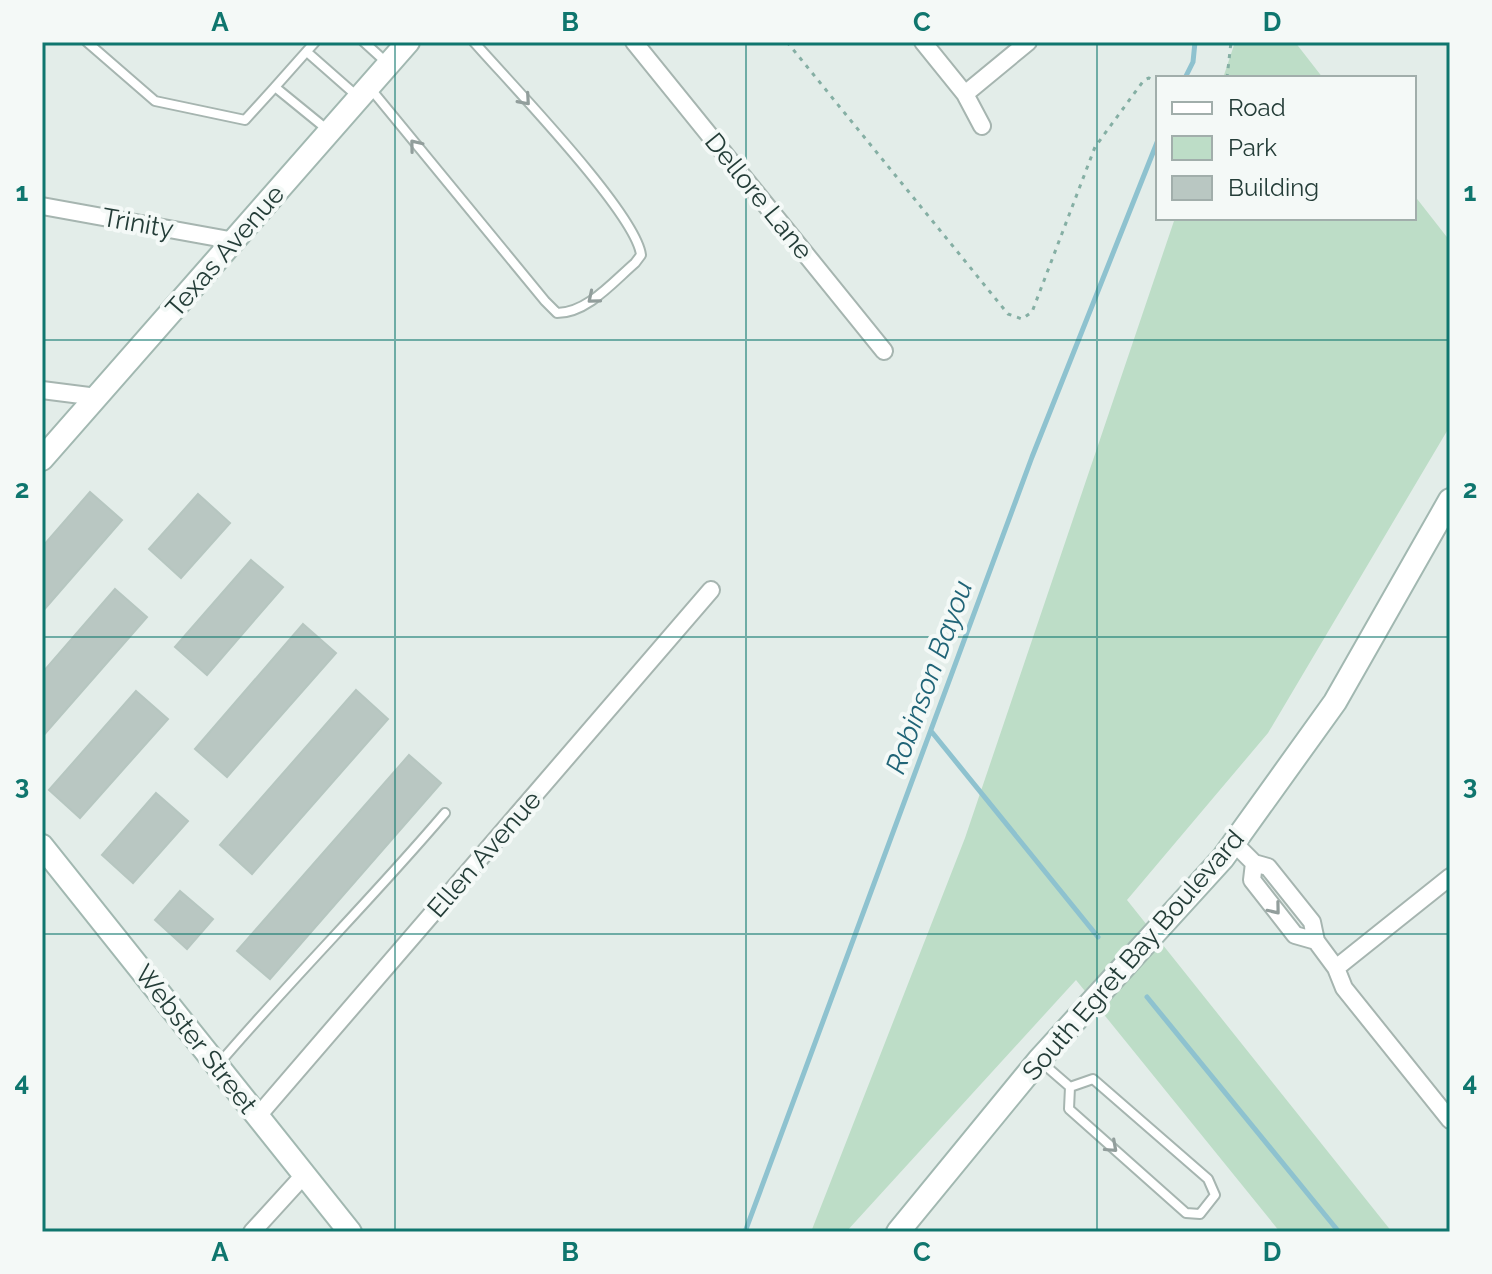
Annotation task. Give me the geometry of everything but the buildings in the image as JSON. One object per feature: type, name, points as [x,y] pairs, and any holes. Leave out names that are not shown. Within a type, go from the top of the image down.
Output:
[{"type":"street","name":"Texas Avenue","points":[[42,459],[408,42]]},
{"type":"street","name":"Dellore Lane","points":[[634,42],[884,351]]},
{"type":"street","points":[[923,42],[965,94],[982,126]]},
{"type":"street","points":[[965,94],[1028,42]]},
{"type":"street","name":"Trinity","points":[[42,206],[235,241]]},
{"type":"street","points":[[42,390],[97,397]]},
{"type":"street","name":"South Egret Bay Boulevard","points":[[898,1232],[1039,1060],[1234,843],[1335,702],[1450,500]]},
{"type":"street","name":"Ellen Avenue","points":[[257,1117],[711,590]]},
{"type":"street","points":[[1234,843],[1254,863],[1268,867],[1312,922],[1316,941],[1336,968],[1344,988],[1450,1120]]},
{"type":"street","name":"Webster Street","points":[[42,846],[350,1232]]},
{"type":"street","points":[[1336,968],[1450,877]]},
{"type":"street","points":[[252,1232],[304,1175]]},
{"type":"lane","points":[[87,42],[155,101],[245,120],[315,42]]},
{"type":"lane","points":[[364,42],[389,64]]},
{"type":"lane","points":[[307,52],[364,92],[557,313],[581,309],[635,263],[641,255],[640,243],[614,205],[474,42]]},
{"type":"lane","points":[[275,87],[329,131]]},
{"type":"lane","points":[[217,1066],[272,1001],[401,865],[445,813]]},
{"type":"lane","points":[[1039,1060],[1070,1087]]},
{"type":"lane","points":[[1093,1079],[1208,1179],[1215,1195],[1200,1214],[1186,1213],[1069,1109],[1070,1087],[1093,1079]]},
{"type":"path","points":[[787,42],[1008,314],[1022,319],[1032,312],[1095,147],[1144,80],[1156,81]]},
{"type":"path","points":[[1227,76],[1231,42]]},
{"type":"green space","points":[[1235,42],[1295,42],[1321,76],[1224,76]]},
{"type":"green space","points":[[1416,198],[1450,241],[1450,426],[1268,733],[1127,900],[1392,1232],[1280,1232],[1076,980],[846,1232],[811,1232],[965,838],[1174,220],[1416,220]]},
{"type":"waterway","name":"Robinson Bayou","points":[[1186,76],[1193,62],[1195,42]]},
{"type":"waterway","name":"Robinson Bayou","points":[[745,1232],[1032,457],[1156,145]]},
{"type":"waterway","points":[[931,731],[1098,937]]},
{"type":"waterway","points":[[1147,997],[1339,1232]]}]
